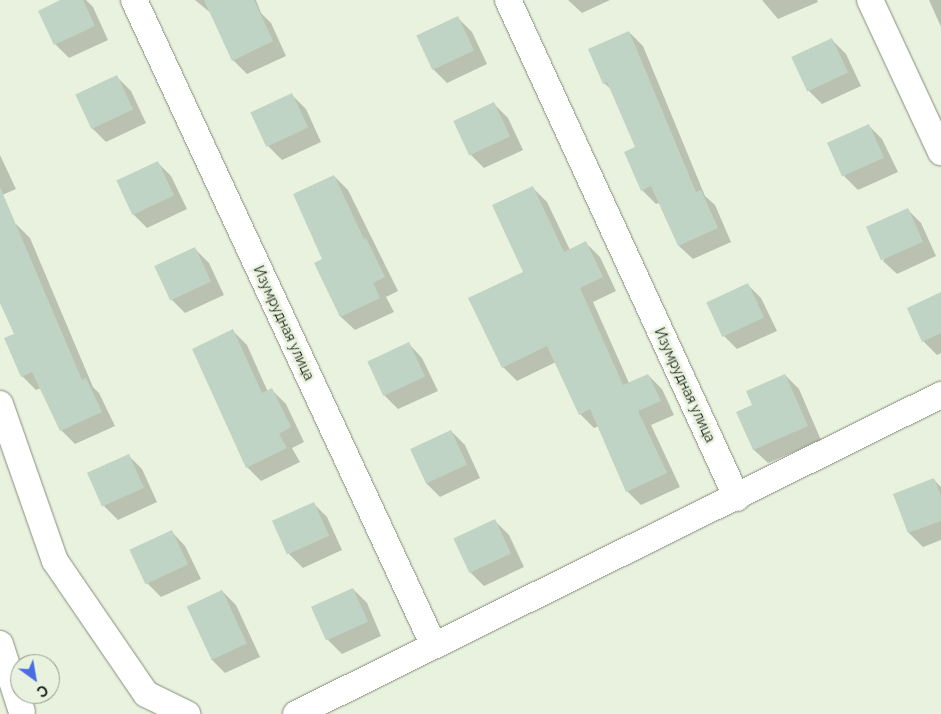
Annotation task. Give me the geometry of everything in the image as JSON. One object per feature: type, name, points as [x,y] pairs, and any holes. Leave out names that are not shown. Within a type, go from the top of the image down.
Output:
[{"type":"street","name":"Изумрудная улица","points":[[134,0],[434,646]]},
{"type":"street","name":"Изумрудная улица","points":[[508,0],[737,498]]},
{"type":"street","points":[[870,0],[941,152]]},
{"type":"street","points":[[296,714],[737,498],[941,395]]},
{"type":"street","points":[[0,404],[55,562],[146,694],[187,714]]},
{"type":"street","points":[[0,644],[22,712]]},
{"type":"building","points":[[60,0],[83,0],[95,26],[54,45],[38,11]]},
{"type":"building","points":[[204,0],[254,0],[273,41],[232,61]]},
{"type":"building","points":[[458,16],[474,50],[432,70],[416,35]]},
{"type":"building","points":[[629,31],[696,192],[701,190],[718,228],[678,246],[651,186],[641,191],[624,152],[635,147],[607,82],[603,84],[588,49]]},
{"type":"building","points":[[832,38],[848,72],[807,91],[791,57]]},
{"type":"building","points":[[117,75],[133,109],[91,129],[75,94]]},
{"type":"building","points":[[292,93],[308,127],[266,147],[250,112]]},
{"type":"building","points":[[494,102],[510,136],[469,155],[453,121]]},
{"type":"building","points":[[869,124],[884,158],[842,177],[827,143]]},
{"type":"building","points":[[158,161],[174,195],[132,215],[116,180]]},
{"type":"building","points":[[334,175],[364,239],[366,238],[385,277],[373,283],[380,298],[340,317],[314,263],[322,259],[293,194]]},
{"type":"building","points":[[533,186],[564,252],[586,241],[603,277],[580,288],[623,385],[648,374],[661,401],[638,411],[667,473],[626,492],[590,409],[579,415],[547,346],[502,368],[468,298],[523,272],[492,205]]},
{"type":"building","points":[[0,187],[82,380],[86,378],[102,412],[60,431],[32,372],[21,377],[4,338],[14,334],[0,303]]},
{"type":"building","points":[[908,208],[923,242],[881,261],[866,227]]},
{"type":"building","points":[[195,247],[211,281],[170,300],[154,266]]},
{"type":"building","points":[[748,283],[764,317],[722,337],[706,302]]},
{"type":"building","points":[[941,292],[941,333],[922,342],[907,308]]},
{"type":"building","points":[[233,329],[262,393],[272,388],[291,427],[279,434],[287,448],[246,468],[192,349]]},
{"type":"building","points":[[409,342],[425,376],[383,396],[367,361]]},
{"type":"building","points":[[785,374],[808,426],[753,450],[736,412],[752,405],[746,391]]},
{"type":"building","points":[[451,430],[467,464],[426,483],[410,449]]},
{"type":"building","points":[[129,454],[144,488],[102,507],[87,473]]},
{"type":"building","points":[[934,478],[941,496],[941,521],[908,533],[893,494]]},
{"type":"building","points":[[314,502],[329,536],[287,555],[272,521]]},
{"type":"building","points":[[495,519],[511,553],[469,573],[453,538]]},
{"type":"building","points":[[172,530],[188,564],[145,584],[129,550]]},
{"type":"building","points":[[353,588],[368,622],[326,641],[311,607]]},
{"type":"building","points":[[222,590],[247,643],[212,660],[187,606]]}]
